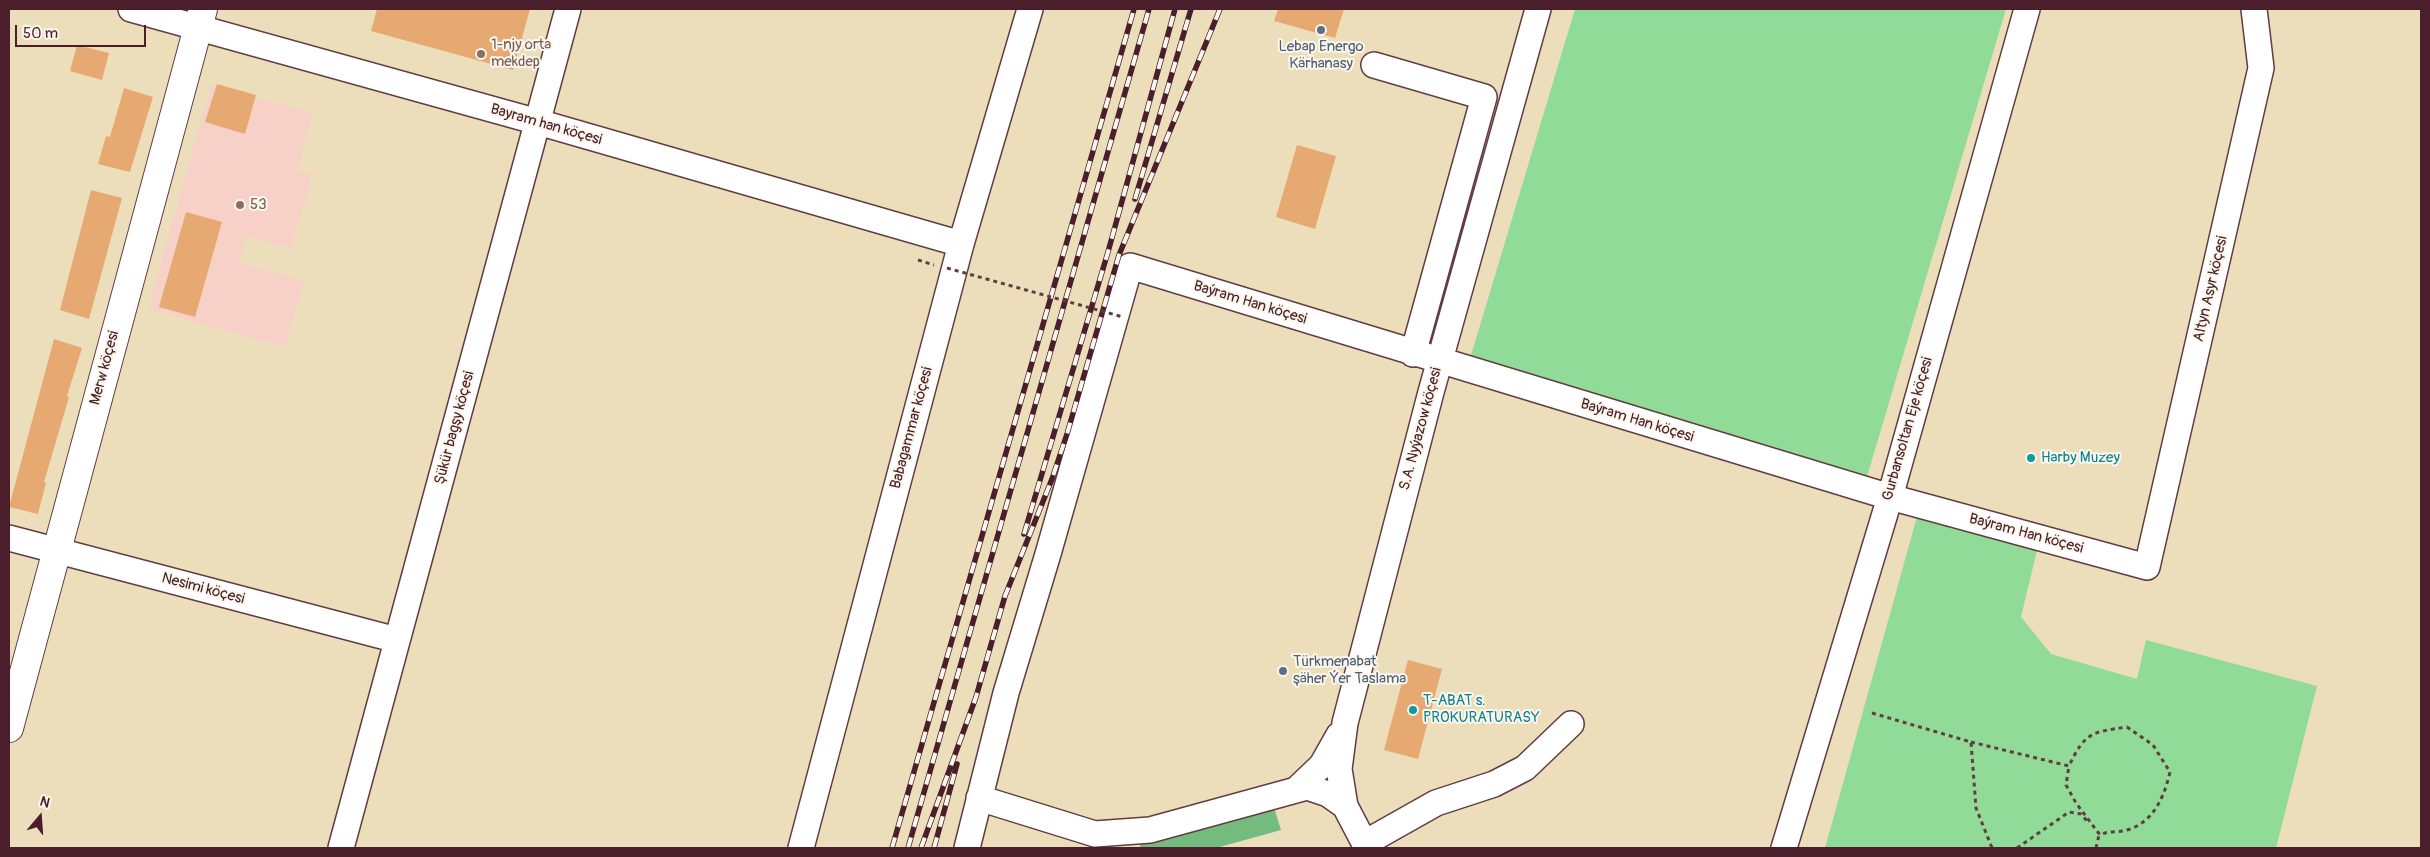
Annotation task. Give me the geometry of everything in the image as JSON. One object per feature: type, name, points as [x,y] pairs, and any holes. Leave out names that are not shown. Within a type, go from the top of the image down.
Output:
[{"type":"main road","name":"Merw köçesi","points":[[9,728],[201,19]]},
{"type":"street","name":"Bayram han köçesi","points":[[131,9],[201,19],[538,122],[961,244]]},
{"type":"street","name":"Şükür bagşy köçesi","points":[[341,848],[568,9]]},
{"type":"street","name":"Babagammar köçesi","points":[[800,848],[961,244],[1030,9]]},
{"type":"street","name":"S.A. Nyýazow köçesi","points":[[1366,846],[1345,806],[1339,769],[1345,723],[1440,362],[1538,9]]},
{"type":"street","name":"Gurbansoltan Eje köçesi","points":[[1784,848],[1890,497],[2027,9]]},
{"type":"street","name":"Altyn Asyr köçesi","points":[[2147,567],[2261,68],[2254,9]]},
{"type":"street","points":[[1374,65],[1484,97],[1412,354]]},
{"type":"street","name":"Baýram Han köçesi","points":[[979,798],[1006,693],[1048,554],[1130,266],[1412,354],[1890,497],[2147,567]]},
{"type":"street","name":"Nesimi köçesi","points":[[9,538],[397,640]]},
{"type":"street","points":[[1298,788],[1322,765],[1345,723]]},
{"type":"street","points":[[1366,846],[1436,803],[1494,784],[1525,768],[1571,724]]},
{"type":"street","points":[[967,848],[979,798],[1094,834],[1134,840],[1150,830],[1298,788],[1307,787],[1321,791],[1345,806]]},
{"type":"path","points":[[947,268],[1123,317]]},
{"type":"path","points":[[1872,713],[1971,742],[2069,766]]},
{"type":"path","points":[[2127,727],[2153,745],[2170,772],[2165,790],[2153,815],[2127,830],[2110,831],[2100,835],[2076,803],[2066,785],[2069,766],[2077,748],[2089,735],[2127,727]]},
{"type":"path","points":[[1971,742],[1976,808],[1992,848]]},
{"type":"path","points":[[2017,848],[2069,812],[2081,814],[2100,835]]},
{"type":"path","points":[[2096,848],[2100,835]]},
{"type":"shaded area","name":"53","points":[[211,85],[313,113],[297,170],[312,174],[291,248],[246,236],[239,262],[304,281],[285,347],[148,309]]},
{"type":"green space","points":[[1575,9],[2006,9],[1866,480],[1469,362]]},
{"type":"green space","points":[[1918,513],[2038,546],[2021,617],[2051,654],[2137,679],[2146,640],[2317,686],[2276,848],[1825,848]]},
{"type":"green space","points":[[1272,801],[1281,830],[1216,848],[1140,848],[1141,839]]},
{"type":"building","name":"1-njy orta mekdep","points":[[377,9],[530,9],[513,70],[371,31]]},
{"type":"building","name":"Lebap Energo Kärhanasy","points":[[1278,9],[1344,9],[1335,38],[1274,21]]},
{"type":"building","points":[[77,45],[109,53],[102,80],[70,71]]},
{"type":"building","points":[[217,84],[256,95],[245,134],[205,122]]},
{"type":"building","points":[[124,88],[153,97],[130,172],[98,164],[106,136],[110,137]]},
{"type":"building","points":[[1297,145],[1336,156],[1315,229],[1276,217]]},
{"type":"building","points":[[91,190],[122,198],[89,319],[60,310]]},
{"type":"building","points":[[186,212],[222,222],[195,317],[159,307]]},
{"type":"building","points":[[54,339],[82,348],[44,482],[46,483],[38,514],[9,507]]},
{"type":"building","name":"T-ABAT s. PROKURATURASY","points":[[1408,660],[1442,669],[1418,759],[1384,750]]},
{"type":"railway","points":[[892,848],[1134,9]]},
{"type":"railway","points":[[908,848],[1149,9]]},
{"type":"railway","points":[[1024,534],[1108,252],[1175,9]]},
{"type":"railway","points":[[1135,199],[1191,9]]},
{"type":"railway","points":[[921,848],[976,697],[1005,596],[1052,479],[1119,255],[1220,9]]},
{"type":"railway","points":[[934,848],[957,764]]},
{"type":"place","name":"Lebap Energo Kärhanasy","points":[[1321,30]]},
{"type":"place","name":"1-njy orta mekdep","points":[[481,54]]},
{"type":"place","name":"53","points":[[240,205]]},
{"type":"place","name":"Harby Muzey","points":[[2031,458]]},
{"type":"place","name":"Türkmenabat şäher Ýer Taslama","points":[[1283,671]]},
{"type":"place","name":"T-ABAT s. PROKURATURASY","points":[[1413,710]]}]
